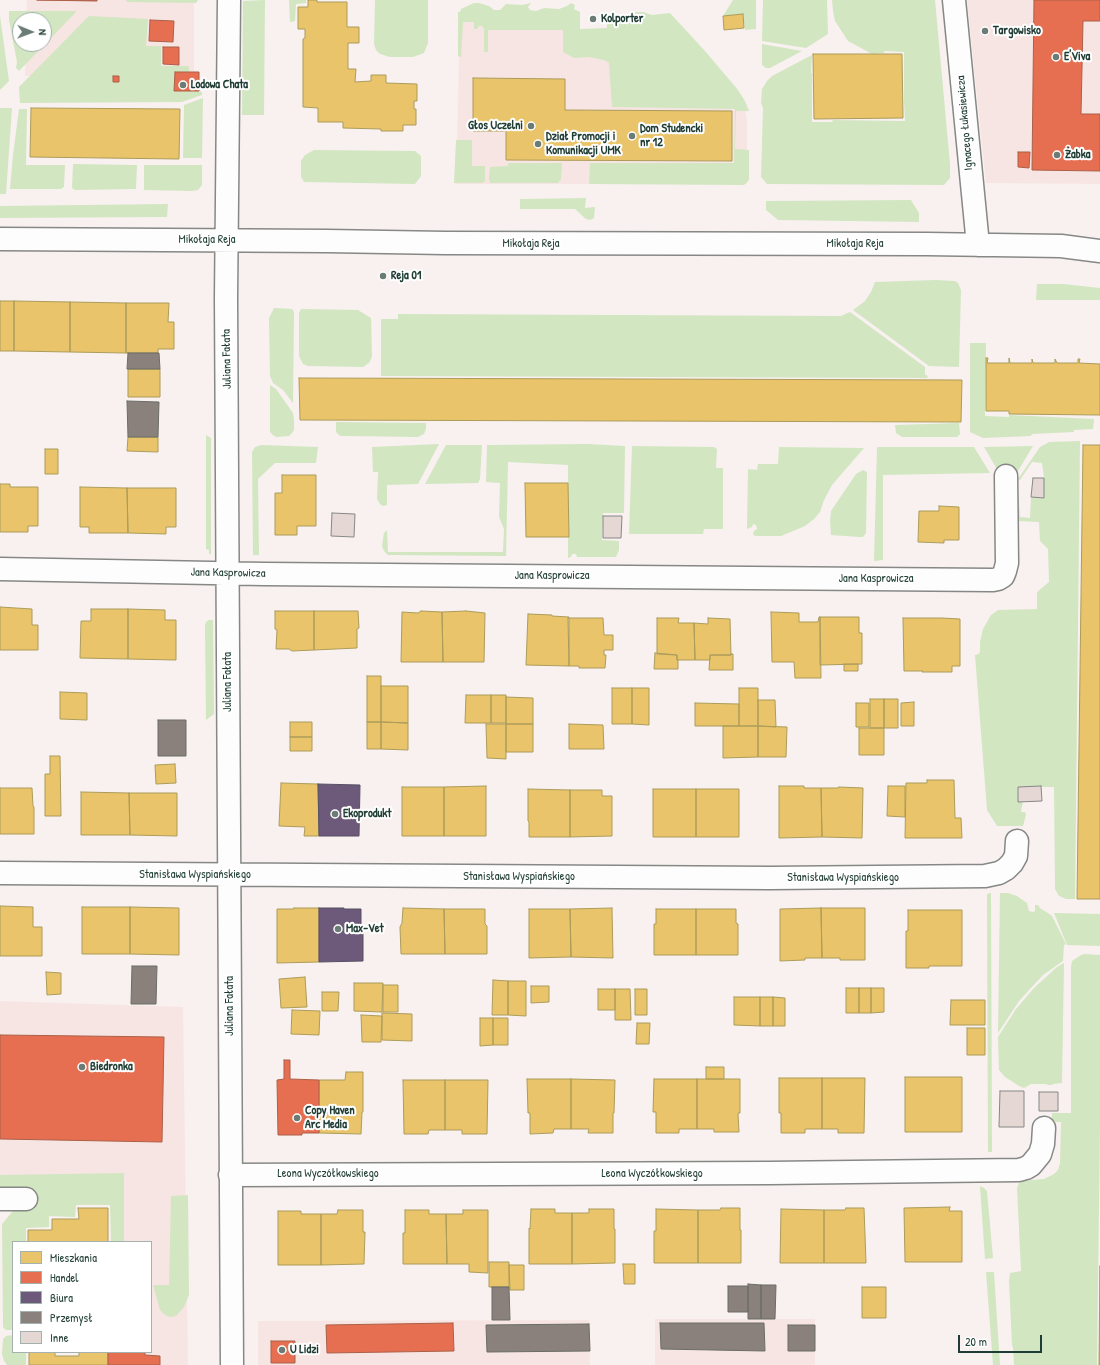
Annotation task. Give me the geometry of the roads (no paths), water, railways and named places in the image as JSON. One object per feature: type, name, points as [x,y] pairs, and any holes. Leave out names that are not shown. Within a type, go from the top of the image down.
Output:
[{"type":"street","name":"Juliana Fałata","points":[[229,0],[226,240],[232,1365]]},
{"type":"street","name":"Ignacego Łukasiewicza","points":[[954,0],[978,245]]},
{"type":"street","name":"Mikołaja Reja","points":[[0,239],[445,243],[927,244],[1062,246],[1100,251]]},
{"type":"street","name":"Mikołaja Reja","points":[[1062,246],[1100,240]]},
{"type":"street","name":"Jana Kasprowicza","points":[[0,569],[279,574],[998,579],[1004,574],[1007,563],[1006,476]]},
{"type":"street","name":"Stanisława Wyspiańskiego","points":[[0,873],[770,878],[985,876],[999,873],[1012,863],[1016,856],[1017,841]]},
{"type":"street","name":"Leona Wyczółkowskiego","points":[[230,1175],[770,1173],[1019,1170],[1031,1165],[1040,1154],[1044,1144],[1044,1128]]},
{"type":"street","points":[[0,1199],[26,1199]]},
{"type":"place","name":"Kolporter","points":[[593,19]]},
{"type":"place","name":"Targowisko","points":[[985,31]]},
{"type":"place","name":"E'Viva","points":[[1056,57]]},
{"type":"place","name":"Lodowa Chata","points":[[183,85]]},
{"type":"place","name":"Głos Uczelni","points":[[531,126]]},
{"type":"place","name":"Dom Studencki nr 12","points":[[632,136]]},
{"type":"place","name":"Dział Promocji i Komunikacji UMK","points":[[538,144]]},
{"type":"place","name":"Żabka","points":[[1057,155]]},
{"type":"place","name":"Reja 01","points":[[383,276]]},
{"type":"place","name":"Ekoprodukt","points":[[335,814]]},
{"type":"place","name":"Max-Vet","points":[[338,929]]},
{"type":"place","name":"Biedronka","points":[[82,1067]]},
{"type":"place","name":"Copy Haven Arc Media","points":[[297,1118]]},
{"type":"place","name":"U Lidzi","points":[[282,1350]]}]
